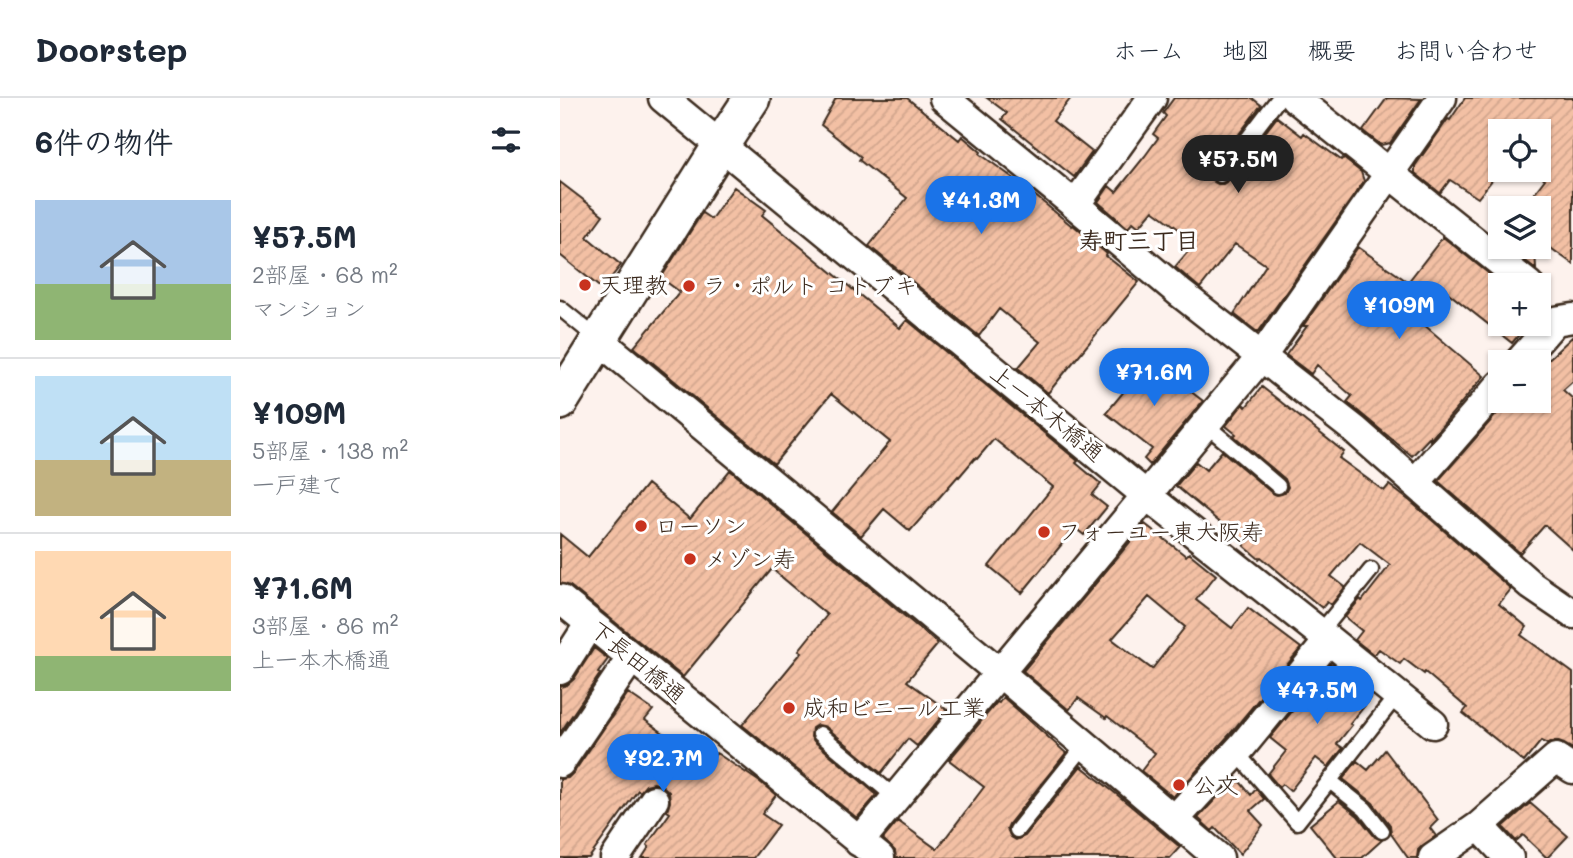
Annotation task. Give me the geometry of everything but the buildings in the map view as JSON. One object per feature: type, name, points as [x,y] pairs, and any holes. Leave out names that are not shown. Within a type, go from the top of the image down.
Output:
[{"type":"street","name":"上一本木橋通","points":[[663,98],[1146,495],[1433,724]]},
{"type":"street","points":[[560,402],[752,98]]},
{"type":"street","points":[[944,98],[1180,293],[1355,430],[1532,586],[1573,614]]},
{"type":"street","points":[[1075,205],[1153,98]]},
{"type":"street","points":[[1296,98],[1514,273]]},
{"type":"street","points":[[869,850],[896,798],[1262,356],[1442,98]]},
{"type":"street","points":[[1551,303],[1571,324]]},
{"type":"street","points":[[1530,350],[1555,321],[1571,324]]},
{"type":"street","points":[[599,340],[1174,820],[1189,849],[1219,858]]},
{"type":"street","points":[[1415,483],[1488,399]]},
{"type":"street","name":"下長田橋通","points":[[560,599],[869,850]]},
{"type":"street","points":[[560,670],[590,623]]},
{"type":"street","points":[[1174,820],[1236,752],[1325,636]]},
{"type":"street","points":[[560,763],[632,657]]},
{"type":"street","points":[[1433,858],[1479,826],[1556,758],[1573,769]]},
{"type":"street","points":[[615,858],[654,800]]},
{"type":"street","points":[[1479,826],[1509,858]]},
{"type":"lane","points":[[1220,175],[1279,98]]},
{"type":"lane","points":[[560,308],[599,340]]},
{"type":"lane","points":[[1205,424],[1278,486]]},
{"type":"lane","points":[[1325,636],[1371,570]]},
{"type":"lane","points":[[1236,752],[1297,822],[1397,695]]},
{"type":"lane","points":[[820,734],[896,798]]},
{"type":"lane","points":[[1017,830],[1086,745]]},
{"type":"lane","points":[[1330,781],[1365,808],[1382,831]]},
{"type":"place","name":"天理教","points":[[585,285]]},
{"type":"place","name":"ラ・ポルト コトブキ","points":[[689,286]]},
{"type":"place","name":"ローソン","points":[[641,526]]},
{"type":"place","name":"フォーユー東大阪寿","points":[[1044,532]]},
{"type":"place","name":"メゾン寿","points":[[690,559]]},
{"type":"place","name":"成和ビニール工業","points":[[789,708]]},
{"type":"place","name":"公文","points":[[1179,785]]},
{"type":"district","name":"寿町三丁目","points":[[1139,241]]}]
